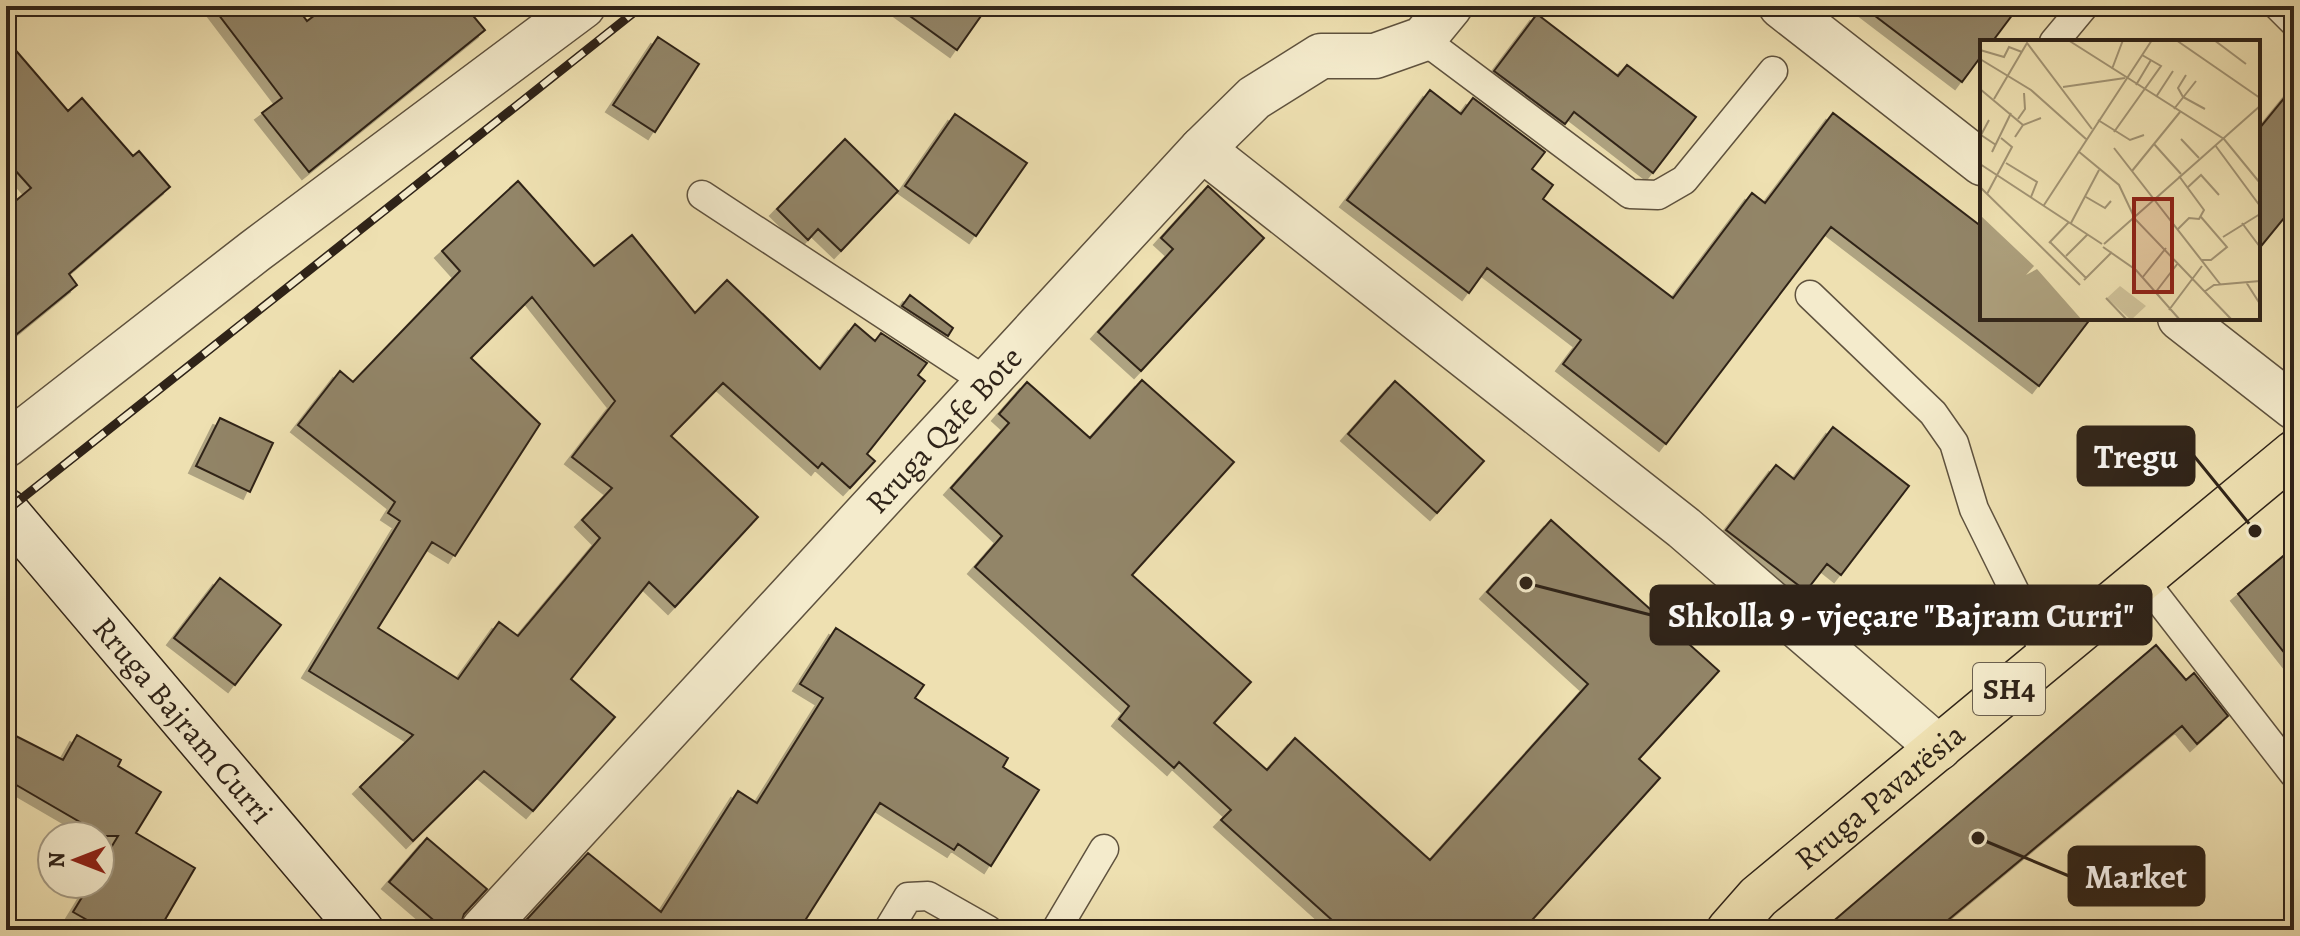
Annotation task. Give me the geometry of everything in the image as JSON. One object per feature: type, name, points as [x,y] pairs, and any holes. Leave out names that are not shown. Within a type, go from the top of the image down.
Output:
[{"type":"main road","name":"Rruga Pavarësia","points":[[1729,930],[1758,897],[2294,453]]},
{"type":"street","points":[[6,445],[255,251],[583,6]]},
{"type":"street","points":[[1423,39],[1450,6]]},
{"type":"street","points":[[1781,6],[1976,147]]},
{"type":"street","name":"Rruga Qafe Bote","points":[[483,930],[1202,149],[1254,98],[1321,56],[1375,56],[1423,39]]},
{"type":"street","points":[[1202,149],[1684,528],[1939,748]]},
{"type":"street","points":[[2183,320],[2294,407]]},
{"type":"street","name":"Rruga Bajram Curri","points":[[6,511],[361,930]]},
{"type":"lane","points":[[2056,40],[2084,6]]},
{"type":"lane","points":[[2278,6],[2294,22]]},
{"type":"lane","points":[[1423,39],[1630,194],[1658,195],[1684,180],[1773,71]]},
{"type":"lane","points":[[702,195],[987,382]]},
{"type":"lane","points":[[1810,295],[1933,413],[1954,443],[1974,509],[2047,657]]},
{"type":"lane","points":[[2142,578],[2294,774]]},
{"type":"lane","points":[[1056,930],[1104,849]]},
{"type":"lane","points":[[888,930],[908,897],[928,896],[988,930]]},
{"type":"building","points":[[212,6],[296,6],[307,21],[327,6],[465,6],[485,30],[309,172],[262,113],[282,98]]},
{"type":"building","points":[[896,6],[988,6],[957,50]]},
{"type":"building","points":[[1862,6],[2019,6],[1994,40],[1980,40],[1980,58],[1962,82]]},
{"type":"building","points":[[1537,14],[1618,76],[1627,65],[1696,117],[1653,173],[1574,112],[1565,124],[1494,71]]},
{"type":"building","points":[[658,37],[699,64],[655,132],[613,105]]},
{"type":"building","points":[[6,39],[68,111],[82,98],[133,156],[139,151],[170,187],[69,274],[77,285],[6,343],[6,209],[31,188],[6,160]]},
{"type":"building","points":[[2294,86],[2294,206],[2260,248],[2260,128]]},
{"type":"building","points":[[1430,90],[1461,114],[1473,98],[1545,152],[1532,169],[1553,185],[1543,199],[1673,298],[1752,193],[1765,203],[1833,113],[1980,225],[1980,320],[2089,320],[2039,386],[1831,227],[1666,444],[1563,364],[1581,340],[1487,268],[1469,293],[1347,200]]},
{"type":"building","points":[[955,114],[1027,163],[976,236],[905,186]]},
{"type":"building","points":[[845,139],[898,191],[841,251],[818,229],[808,240],[777,209]]},
{"type":"building","points":[[518,181],[594,266],[632,235],[695,313],[727,280],[820,369],[855,324],[875,341],[881,333],[927,363],[918,375],[925,381],[867,454],[875,461],[850,488],[822,463],[818,468],[723,383],[671,436],[758,517],[675,607],[649,582],[571,679],[615,717],[533,811],[484,771],[413,841],[360,787],[413,735],[309,671],[400,521],[388,513],[395,502],[298,425],[340,371],[353,382],[460,271],[442,251]],"holes":[[[532,297],[615,401],[572,457],[612,488],[582,520],[600,538],[518,636],[499,622],[458,679],[378,628],[432,542],[455,556],[540,424],[471,358]]]},
{"type":"building","points":[[1208,186],[1264,238],[1141,371],[1098,332],[1173,249],[1161,238]]},
{"type":"building","points":[[910,295],[953,328],[948,336],[902,306]]},
{"type":"building","points":[[1142,380],[1234,462],[1132,575],[1251,682],[1214,723],[1267,770],[1295,738],[1430,860],[1588,684],[1487,592],[1551,520],[1719,671],[1639,759],[1660,778],[1523,930],[1343,930],[1221,820],[1231,810],[1179,762],[1174,768],[1119,719],[1129,706],[975,567],[1002,536],[951,488],[1009,423],[999,414],[1027,382],[1090,438]]},
{"type":"building","points":[[1395,381],[1484,461],[1437,513],[1348,434]]},
{"type":"building","points":[[220,418],[273,443],[250,492],[196,466]]},
{"type":"building","points":[[1833,427],[1909,486],[1841,575],[1827,564],[1806,591],[1726,530],[1776,465],[1794,479]]},
{"type":"building","points":[[2294,547],[2294,665],[2238,594]]},
{"type":"building","points":[[220,578],[281,625],[235,685],[174,638]]},
{"type":"building","points":[[836,628],[924,685],[915,698],[1008,758],[1003,767],[1039,790],[991,866],[958,844],[954,850],[880,803],[799,930],[517,930],[588,853],[661,912],[738,791],[757,803],[823,698],[800,684]]},
{"type":"building","points":[[2156,645],[2186,680],[2194,673],[2228,716],[2197,744],[2182,726],[1936,930],[1823,930]]},
{"type":"building","points":[[6,731],[63,760],[77,735],[121,760],[118,766],[161,792],[136,833],[195,868],[159,930],[105,930],[73,912],[80,900],[116,900],[116,820],[76,820],[6,779]]},
{"type":"building","points":[[427,838],[487,889],[464,914],[459,930],[445,930],[389,882]]},
{"type":"railway","points":[[6,511],[642,6]]},
{"type":"place","name":"Tregu","points":[[2255,531]]},
{"type":"place","name":"Shkolla 9 - vjeçare \"Bajram Curri\"","points":[[1526,583]]},
{"type":"place","name":"Market","points":[[1978,838]]}]
